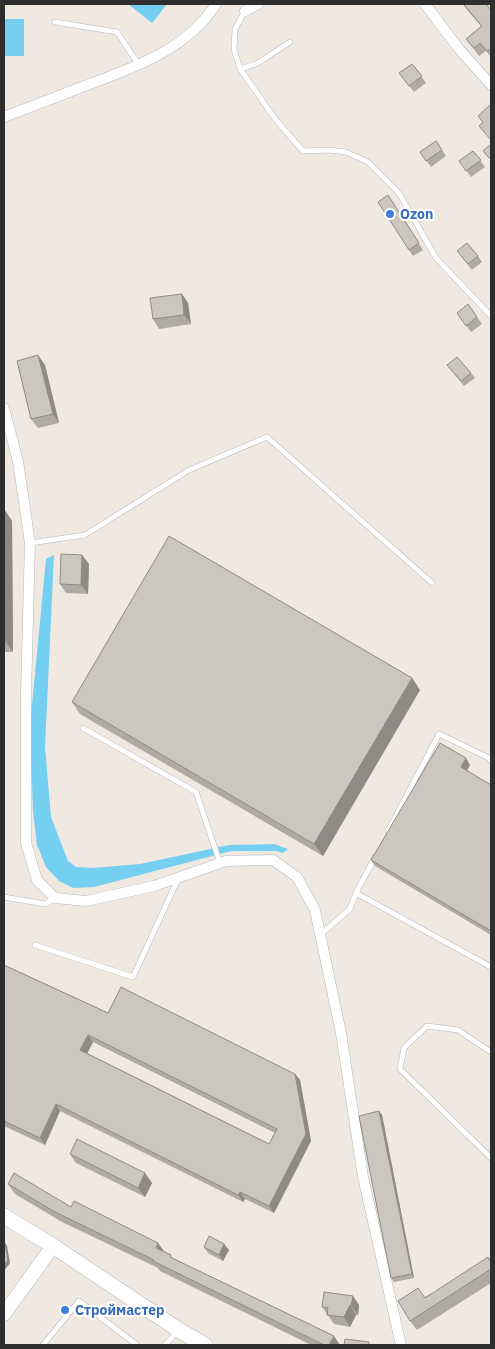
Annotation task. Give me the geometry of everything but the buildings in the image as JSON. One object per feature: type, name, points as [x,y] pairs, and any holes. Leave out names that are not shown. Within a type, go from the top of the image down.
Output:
[{"type":"main road","points":[[4,1216],[205,1345]]},
{"type":"street","points":[[4,117],[139,66],[188,36],[210,14],[216,4]]},
{"type":"street","points":[[246,11],[258,4]]},
{"type":"street","points":[[425,4],[459,49],[491,85]]},
{"type":"street","points":[[4,408],[18,461],[30,543],[26,694],[26,843],[37,880],[55,898],[86,901],[154,886],[226,861],[272,860],[297,877],[315,910],[341,1033],[363,1177],[401,1345]]},
{"type":"street","points":[[4,1314],[53,1246]]},
{"type":"lane","points":[[246,11],[235,29],[234,49],[240,69],[276,120],[303,151],[328,150],[346,152],[368,162],[399,193],[436,258],[491,316]]},
{"type":"lane","points":[[55,22],[117,32],[139,66]]},
{"type":"lane","points":[[240,69],[256,64],[290,42]]},
{"type":"lane","points":[[30,543],[85,535],[189,470],[267,437],[432,583]]},
{"type":"lane","points":[[83,728],[196,792],[220,863]]},
{"type":"lane","points":[[384,840],[439,734],[489,758],[491,761]]},
{"type":"lane","points":[[320,934],[350,909],[356,893],[379,849]]},
{"type":"lane","points":[[35,945],[133,977],[180,876]]},
{"type":"lane","points":[[356,893],[491,967]]},
{"type":"lane","points":[[4,897],[45,904],[55,898]]},
{"type":"lane","points":[[491,1052],[458,1030],[427,1026],[404,1048],[400,1069],[491,1158]]},
{"type":"lane","points":[[43,1345],[80,1301],[137,1345]]},
{"type":"lane","points":[[165,1345],[179,1330]]},
{"type":"water","points":[[128,4],[167,4],[152,23]]},
{"type":"water","points":[[4,19],[24,19],[24,56],[4,56]]},
{"type":"water","points":[[54,555],[45,747],[51,817],[68,861],[76,867],[93,868],[140,864],[229,845],[274,844],[288,849],[283,853],[276,851],[231,851],[94,887],[73,888],[59,881],[46,867],[37,845],[33,811],[30,726],[46,559]]},
{"type":"place","name":"Ozon","points":[[390,214]]},
{"type":"place","name":"Строймастер","points":[[65,1310]]}]
